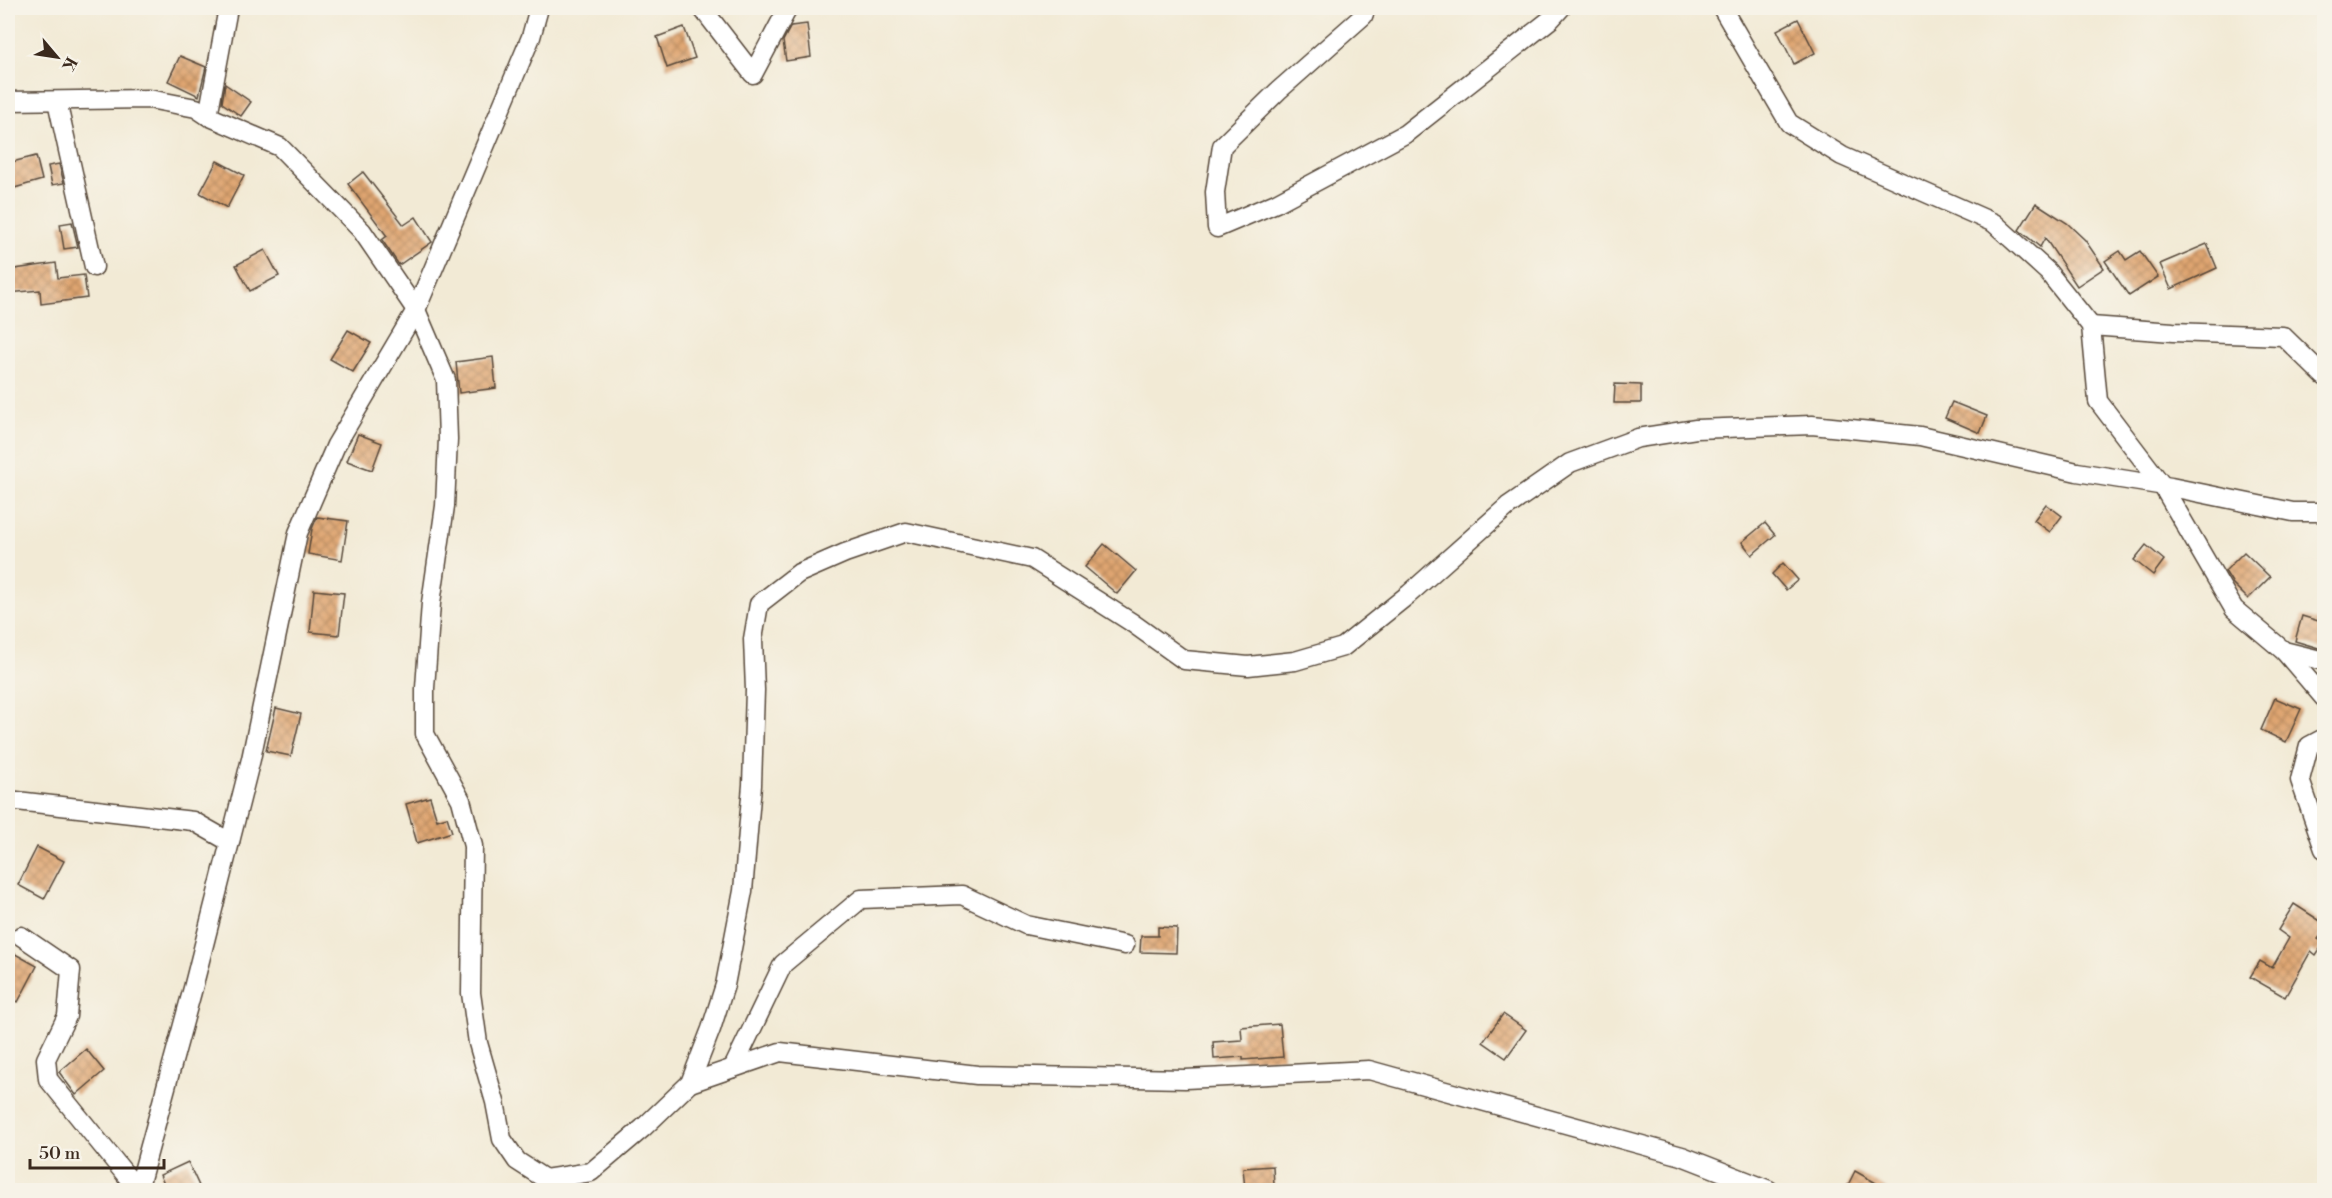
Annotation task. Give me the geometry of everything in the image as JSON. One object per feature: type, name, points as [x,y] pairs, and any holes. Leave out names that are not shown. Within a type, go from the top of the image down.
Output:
[{"type":"street","points":[[208,116],[228,8]]},
{"type":"street","points":[[138,1190],[230,842],[264,700],[298,533],[336,445],[416,310],[518,68],[539,8]]},
{"type":"street","points":[[702,8],[753,74],[788,8]]},
{"type":"street","points":[[1366,8],[1363,16],[1278,91],[1222,146],[1215,192],[1217,228],[1276,203],[1405,134],[1551,19],[1561,8]]},
{"type":"street","points":[[1722,8],[1789,123],[1842,156],[1994,223],[2048,272],[2091,326],[2098,401],[2162,485],[2234,609],[2284,651],[2325,698]]},
{"type":"street","points":[[8,101],[149,99],[196,108],[208,116],[280,147],[362,231],[416,310],[446,380],[448,439],[445,506],[431,603],[425,688],[425,734],[461,800],[473,846],[471,993],[478,1043],[495,1102],[502,1139],[517,1161],[545,1179],[591,1172],[643,1128],[690,1083],[780,1052],[977,1075],[1185,1079],[1369,1070],[1682,1156],[1769,1191]]},
{"type":"street","points":[[57,101],[94,267]]},
{"type":"street","points":[[2091,326],[2283,336],[2325,376]]},
{"type":"street","points":[[690,1083],[725,985],[743,891],[752,785],[755,690],[753,639],[759,604],[799,573],[906,532],[1032,559],[1131,622],[1184,660],[1248,666],[1295,661],[1343,647],[1409,594],[1508,506],[1570,463],[1638,438],[1695,429],[1812,425],[1920,436],[2077,472],[2162,485],[2293,512],[2325,512]]},
{"type":"street","points":[[2284,651],[2325,661]]},
{"type":"street","points":[[2325,738],[2309,746],[2300,780],[2325,849]]},
{"type":"street","points":[[8,801],[193,821],[230,842]]},
{"type":"street","points":[[733,1068],[783,964],[861,899],[962,895],[1026,925],[1125,945]]},
{"type":"street","points":[[21,936],[71,970],[67,1016],[46,1059],[48,1079],[138,1190]]},
{"type":"building","points":[[1798,19],[1815,53],[1794,64],[1777,30]]},
{"type":"building","points":[[807,24],[811,57],[786,61],[783,41],[791,26]]},
{"type":"building","points":[[684,27],[695,58],[667,68],[657,37]]},
{"type":"building","points":[[180,56],[206,67],[199,96],[168,81]]},
{"type":"building","points":[[225,84],[251,102],[241,116],[222,103]]},
{"type":"building","points":[[36,156],[42,180],[11,189],[8,163]]},
{"type":"building","points":[[217,161],[244,175],[227,208],[200,193]]},
{"type":"building","points":[[59,164],[64,183],[52,185],[48,166]]},
{"type":"building","points":[[363,172],[404,225],[416,217],[432,242],[399,265],[382,240],[387,236],[348,184]]},
{"type":"building","points":[[2036,203],[2067,223],[2085,240],[2104,268],[2077,286],[2045,238],[2040,247],[2019,230]]},
{"type":"building","points":[[72,222],[78,247],[64,249],[60,224]]},
{"type":"building","points":[[2207,244],[2217,268],[2171,289],[2160,264]]},
{"type":"building","points":[[265,250],[279,276],[250,291],[236,265]]},
{"type":"building","points":[[2120,251],[2126,260],[2140,251],[2158,277],[2129,296],[2105,261]]},
{"type":"building","points":[[56,263],[58,278],[84,275],[87,298],[41,304],[40,290],[8,293],[8,270]]},
{"type":"building","points":[[348,330],[371,343],[353,372],[330,359]]},
{"type":"building","points":[[493,357],[496,388],[459,393],[456,362]]},
{"type":"building","points":[[1615,384],[1641,385],[1641,403],[1614,403]]},
{"type":"building","points":[[1952,402],[1987,416],[1980,433],[1945,418]]},
{"type":"building","points":[[358,434],[382,443],[372,470],[347,461]]},
{"type":"building","points":[[2046,504],[2062,516],[2050,532],[2034,520]]},
{"type":"building","points":[[317,517],[348,521],[342,560],[308,554],[312,529]]},
{"type":"building","points":[[1765,523],[1775,535],[1752,555],[1742,542]]},
{"type":"building","points":[[1104,544],[1136,571],[1117,594],[1085,567]]},
{"type":"building","points":[[2146,545],[2164,560],[2153,575],[2134,560]]},
{"type":"building","points":[[2244,552],[2270,577],[2248,599],[2233,584],[2225,571]]},
{"type":"building","points":[[1783,563],[1798,580],[1786,590],[1772,574]]},
{"type":"building","points":[[314,590],[344,593],[339,635],[310,632]]},
{"type":"building","points":[[2302,616],[2325,623],[2322,649],[2295,641]]},
{"type":"building","points":[[2275,698],[2301,709],[2286,742],[2261,730]]},
{"type":"building","points":[[276,708],[301,714],[291,756],[266,751]]},
{"type":"building","points":[[430,797],[437,820],[447,817],[452,832],[417,843],[406,804]]},
{"type":"building","points":[[37,847],[64,861],[44,899],[18,885]]},
{"type":"building","points":[[2294,904],[2325,924],[2325,930],[2318,939],[2324,943],[2316,955],[2311,951],[2285,997],[2250,977],[2260,961],[2272,968],[2289,938],[2278,930]]},
{"type":"building","points":[[1158,927],[1177,928],[1176,953],[1140,952],[1141,936],[1158,936]]},
{"type":"building","points":[[8,950],[37,966],[18,1002],[8,996]]},
{"type":"building","points":[[1503,1014],[1526,1030],[1506,1058],[1483,1042]]},
{"type":"building","points":[[1280,1024],[1283,1057],[1243,1060],[1243,1057],[1214,1059],[1213,1042],[1242,1040],[1241,1027]]},
{"type":"building","points":[[86,1049],[104,1071],[76,1095],[59,1072]]},
{"type":"building","points":[[188,1162],[199,1186],[189,1191],[167,1191],[160,1175]]},
{"type":"building","points":[[1273,1166],[1274,1186],[1245,1189],[1243,1168]]},
{"type":"building","points":[[1855,1171],[1890,1191],[1845,1191]]}]
